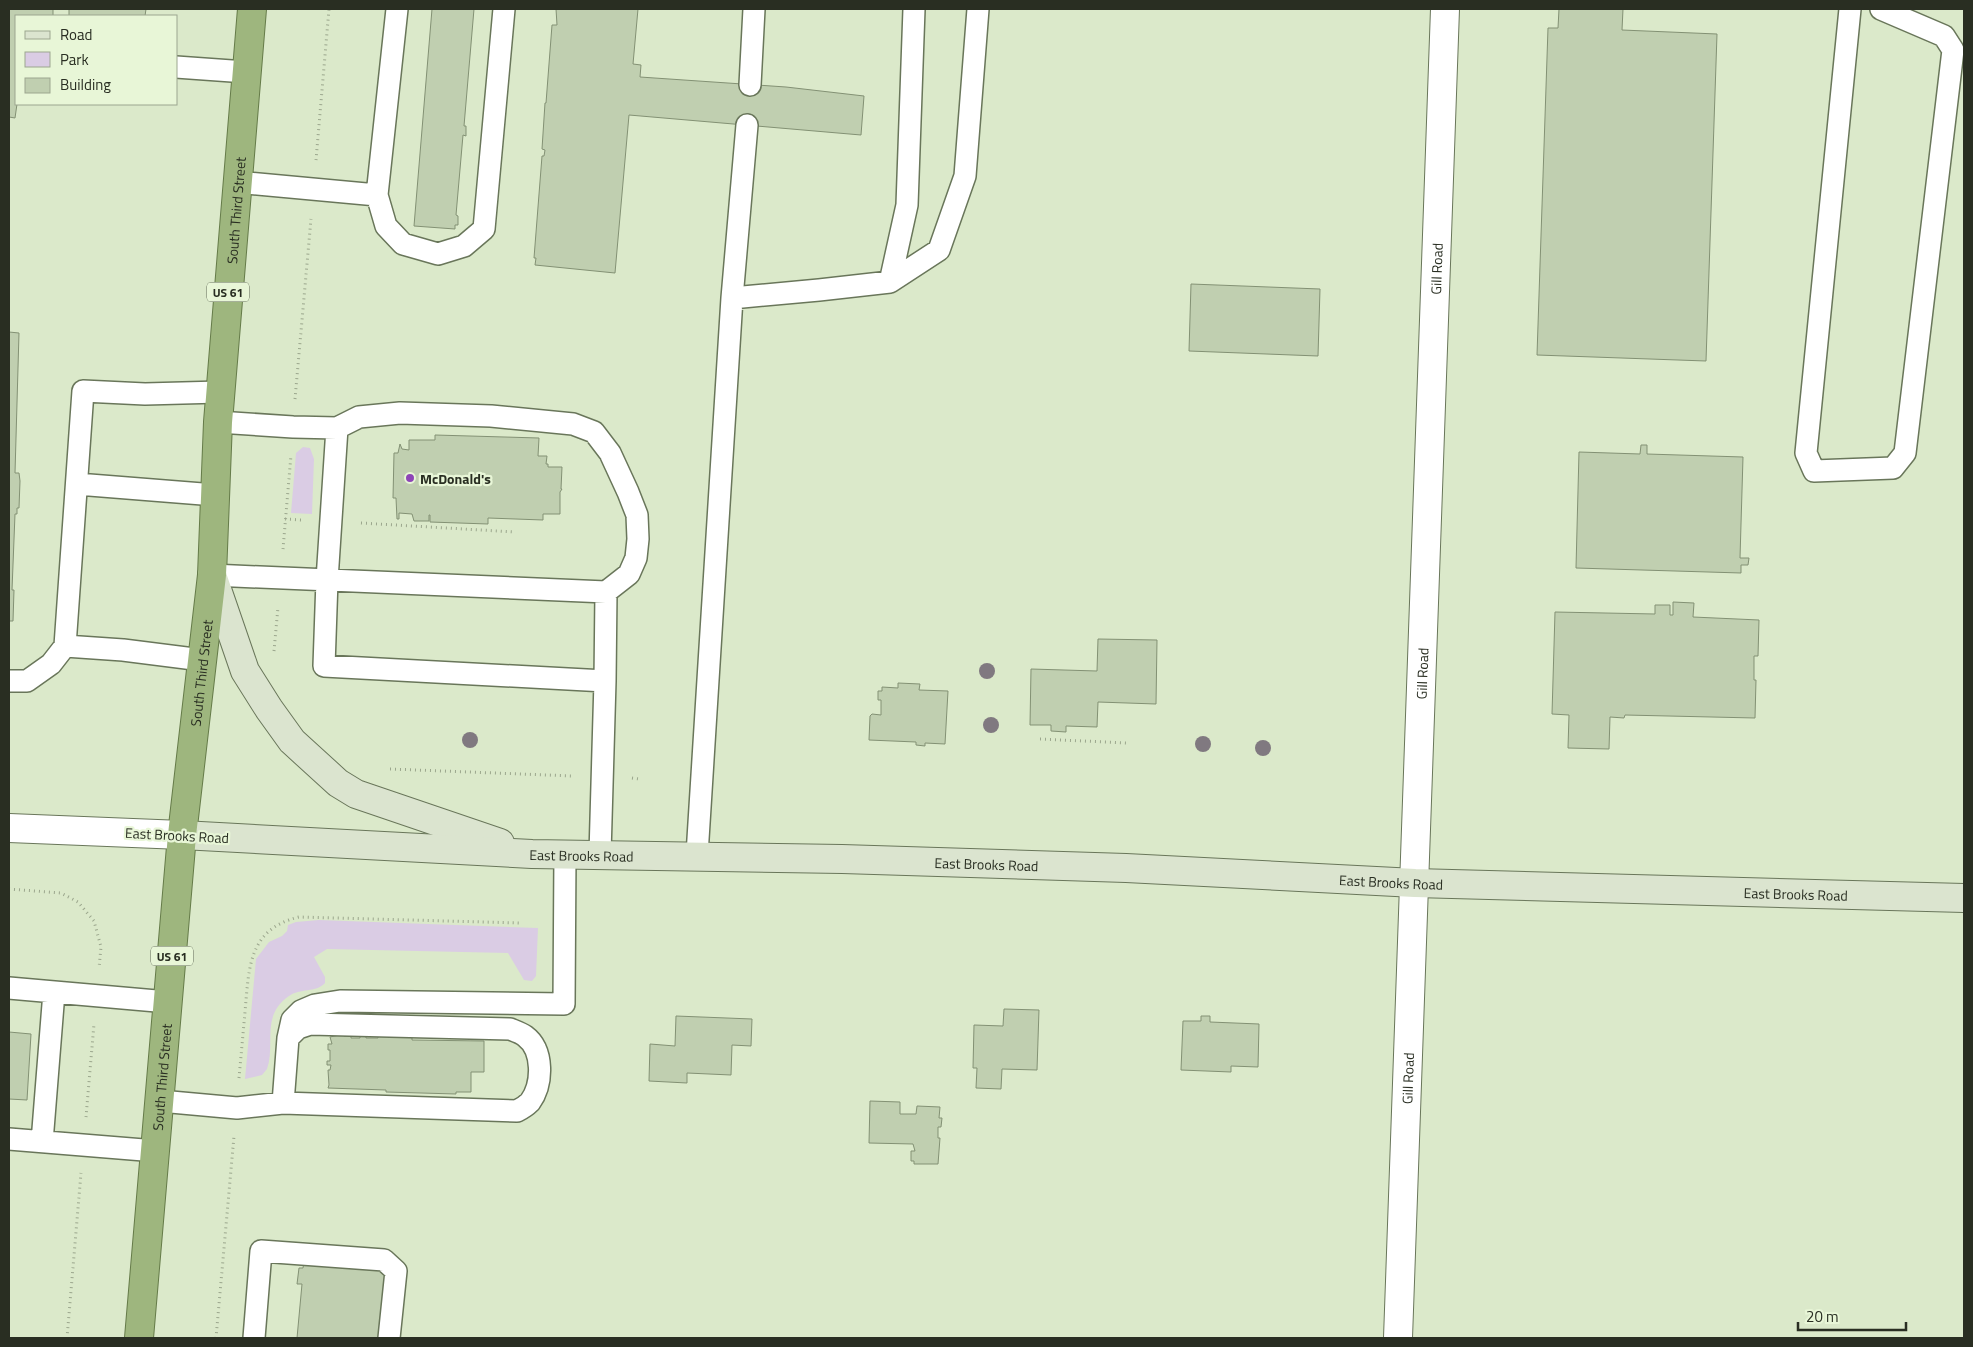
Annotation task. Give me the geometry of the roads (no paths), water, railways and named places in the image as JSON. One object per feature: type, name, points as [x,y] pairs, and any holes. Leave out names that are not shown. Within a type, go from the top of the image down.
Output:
[{"type":"highway","name":"South Third Street","points":[[139,1338],[182,835],[212,575],[220,392],[236,182],[252,9]]},
{"type":"main road","points":[[212,575],[245,671],[292,741],[338,783],[356,794],[532,854]]},
{"type":"main road","name":"East Brooks Road","points":[[182,835],[532,854],[697,855],[1126,868],[1415,883],[1964,898]]},
{"type":"street","name":"Gill Road","points":[[1398,1338],[1445,9]]},
{"type":"street","name":"East Brooks Road","points":[[9,828],[182,835]]},
{"type":"lane","points":[[397,9],[377,195],[386,226],[403,244],[438,254],[464,246],[484,229],[504,9]]},
{"type":"lane","points":[[750,86],[754,9]]},
{"type":"lane","points":[[890,282],[907,205],[914,9]]},
{"type":"lane","points":[[732,298],[890,282],[939,250],[965,176],[978,9]]},
{"type":"lane","points":[[1850,9],[1806,453],[1814,471],[1893,468],[1905,453],[1953,50],[1944,36],[1881,9]]},
{"type":"lane","points":[[178,67],[246,72]]},
{"type":"lane","points":[[697,855],[732,298],[747,125]]},
{"type":"lane","points":[[236,182],[377,195]]},
{"type":"lane","points":[[9,681],[27,681],[51,664],[65,646],[83,392],[145,394],[220,392]]},
{"type":"lane","points":[[212,575],[606,592],[629,574],[636,558],[638,539],[637,515],[610,453],[594,432],[573,424],[491,416],[400,413],[359,417],[337,428],[218,422]]},
{"type":"lane","points":[[337,428],[330,522],[324,666],[604,681]]},
{"type":"lane","points":[[76,484],[215,495]]},
{"type":"lane","points":[[600,854],[606,592]]},
{"type":"lane","points":[[65,646],[123,650],[202,660]]},
{"type":"lane","points":[[283,1103],[288,1038],[292,1020],[301,1011],[315,1005],[340,1001],[564,1004],[565,854]]},
{"type":"lane","points":[[9,988],[168,1002]]},
{"type":"lane","points":[[42,1142],[54,992]]},
{"type":"lane","points":[[160,1101],[237,1108],[283,1103],[517,1112],[529,1103],[538,1086],[539,1064],[536,1049],[525,1035],[510,1030],[310,1024],[298,1028],[288,1038]]},
{"type":"lane","points":[[9,1139],[156,1151]]},
{"type":"lane","points":[[254,1338],[261,1251],[384,1260],[396,1271],[390,1338]]},
{"type":"place","name":"McDonald's","points":[[410,478]]}]
